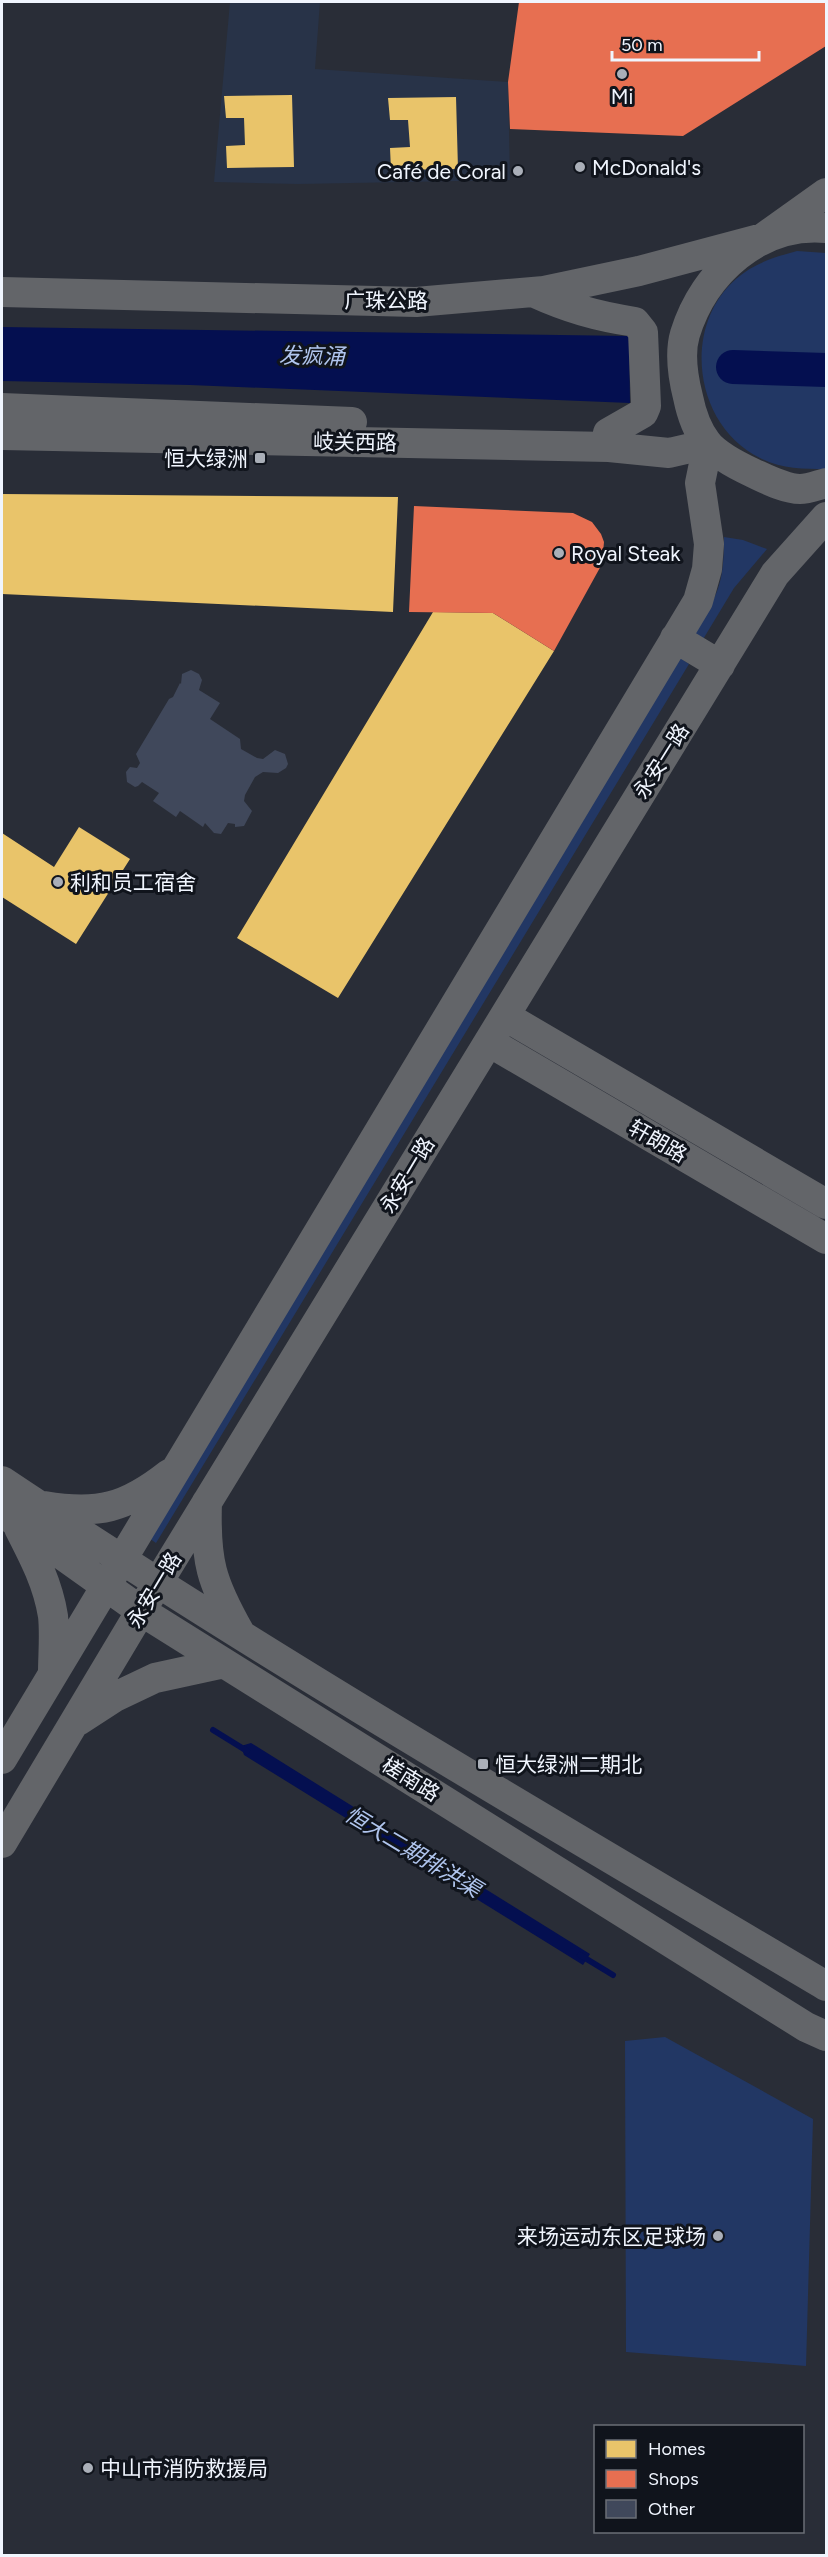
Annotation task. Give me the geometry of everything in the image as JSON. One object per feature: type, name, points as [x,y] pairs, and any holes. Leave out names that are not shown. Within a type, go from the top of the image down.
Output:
[{"type":"main road","points":[[826,193],[728,262],[702,297],[685,335],[682,371],[691,411],[708,444],[740,467],[772,482],[800,489],[826,483]]},
{"type":"main road","name":"广珠公路","points":[[2,292],[416,302],[533,292],[634,272],[807,226],[826,228]]},
{"type":"main road","points":[[533,292],[569,308],[593,315],[635,322],[643,332],[646,406],[644,413],[608,433]]},
{"type":"main road","points":[[2,408],[608,433],[708,444]]},
{"type":"main road","name":"岐关西路","points":[[2,435],[609,447],[669,453],[708,444]]},
{"type":"main road","name":"永安一路","points":[[2,1760],[698,601],[707,568],[709,544],[700,483],[708,444]]},
{"type":"main road","name":"永安一路","points":[[2,1843],[157,1584],[720,664],[776,574],[826,517]]},
{"type":"main road","points":[[675,638],[720,664]]},
{"type":"main road","name":"轩朗路","points":[[505,1016],[826,1204]]},
{"type":"main road","name":"轩朗路","points":[[489,1042],[826,1239]]},
{"type":"main road","points":[[53,1673],[53,1618],[46,1587],[19,1514],[96,1510],[132,1498],[150,1488],[176,1468]]},
{"type":"main road","name":"槎南路","points":[[2,1481],[19,1514],[105,1587],[763,2000],[826,2036]]},
{"type":"main road","points":[[207,1502],[206,1539],[210,1569],[223,1604],[242,1636]]},
{"type":"main road","name":"槎南路","points":[[19,1514],[121,1561],[423,1748],[826,1986]]},
{"type":"main road","points":[[73,1724],[116,1697],[155,1678],[224,1663]]},
{"type":"main road","points":[[763,2000],[786,1962]]},
{"type":"shaded area","points":[[230,2],[320,2],[315,69],[508,82],[510,180],[298,184],[214,182]]},
{"type":"shaded area","points":[[797,251],[826,253],[826,469],[776,464],[760,458],[738,443],[721,423],[709,400],[703,374],[702,348],[707,323],[719,299],[736,279],[750,269],[773,258]]},
{"type":"shaded area","points":[[724,537],[743,540],[767,549],[734,588],[702,641],[693,634],[718,589],[723,567]]},
{"type":"shaded area","points":[[679,657],[689,664],[156,1543],[146,1536]]},
{"type":"shaded area","name":"来场运动东区足球场","points":[[665,2037],[813,2119],[806,2366],[626,2352],[625,2041]]},
{"type":"water","name":"发疯涌","points":[[2,327],[629,336],[630,403],[190,385],[2,381]]},
{"type":"water","points":[[251,1743],[590,1954],[583,1965],[244,1755],[241,1746]]},
{"type":"building: Homes","points":[[292,95],[294,167],[227,168],[226,146],[245,145],[244,118],[226,118],[224,96]]},
{"type":"building: Homes","points":[[456,97],[458,169],[391,170],[390,148],[410,147],[408,120],[390,120],[388,98]]},
{"type":"building: Homes","points":[[2,494],[398,497],[393,612],[2,594]]},
{"type":"building: Homes","points":[[433,612],[493,613],[554,651],[338,998],[237,938]]},
{"type":"building: Homes","name":"利和员工宿舍","points":[[79,827],[130,859],[76,944],[2,897],[2,833],[54,867]]},
{"type":"building: Shops","points":[[519,2],[826,2],[826,46],[683,136],[510,129],[508,82]]},
{"type":"building: Shops","points":[[414,506],[573,513],[592,522],[604,542],[602,564],[554,651],[493,613],[409,612]]},
{"type":"building: Other","points":[[191,670],[199,674],[202,680],[199,690],[220,703],[210,719],[240,739],[241,749],[263,759],[275,750],[285,754],[288,764],[278,773],[263,772],[255,777],[245,795],[244,801],[252,811],[244,826],[235,827],[235,824],[228,823],[221,834],[214,833],[205,823],[203,827],[180,811],[176,817],[153,801],[159,793],[142,782],[135,787],[127,782],[126,772],[130,767],[137,768],[140,763],[136,754],[169,699],[173,697],[181,684],[182,674]]},
{"type":"waterway","points":[[733,367],[826,370]]},
{"type":"waterway","name":"恒大二期排洪渠","points":[[213,1730],[247,1751]]},
{"type":"waterway","name":"恒大二期排洪渠","points":[[580,1955],[613,1975]]},
{"type":"place","name":"Mi","points":[[622,74]]},
{"type":"place","name":"McDonald's","points":[[580,167]]},
{"type":"place","name":"Café de Coral","points":[[518,171]]},
{"type":"place","name":"恒大绿洲","points":[[260,458]]},
{"type":"place","name":"Royal Steak","points":[[559,553]]},
{"type":"place","name":"利和员工宿舍","points":[[58,882]]},
{"type":"place","name":"恒大绿洲二期北","points":[[483,1764]]},
{"type":"place","name":"来场运动东区足球场","points":[[718,2236]]},
{"type":"place","name":"中山市消防救援局","points":[[88,2468]]}]
